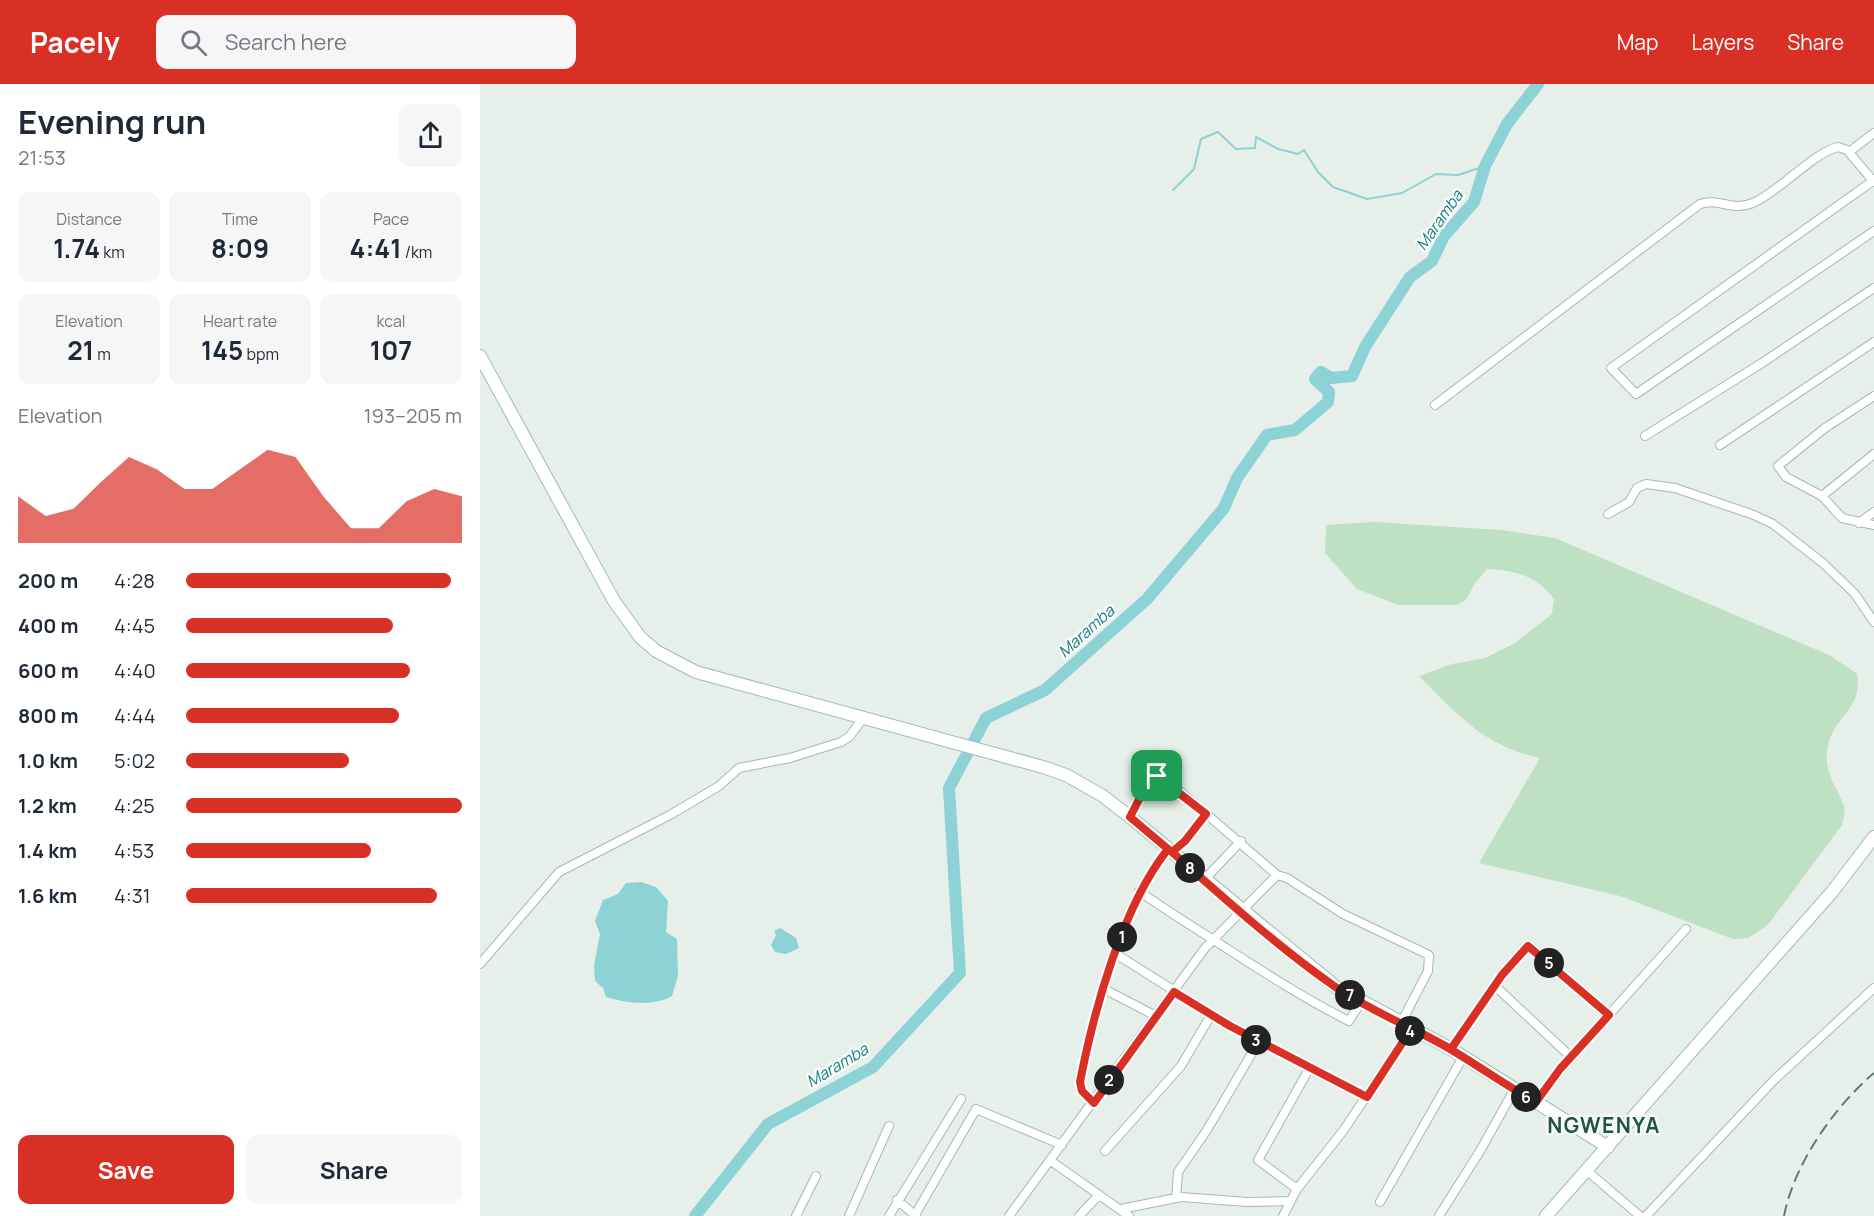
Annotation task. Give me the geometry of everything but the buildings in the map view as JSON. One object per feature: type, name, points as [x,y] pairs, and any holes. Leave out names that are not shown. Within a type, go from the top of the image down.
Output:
[{"type":"street","points":[[1849,152],[1874,133]]},
{"type":"street","points":[[1435,405],[1701,204],[1714,202],[1730,208],[1752,204],[1833,148],[1844,148],[1849,152],[1874,181],[1611,368],[1636,394],[1874,231]]},
{"type":"street","points":[[1646,436],[1762,363],[1874,288]]},
{"type":"street","points":[[1720,445],[1874,342]]},
{"type":"street","points":[[480,356],[614,601],[640,636],[672,662],[718,680],[864,717],[1066,775],[1103,796],[1130,817],[1312,970],[1361,1002],[1451,1049],[1608,1147]]},
{"type":"street","points":[[1874,396],[1779,463],[1779,471],[1822,496],[1842,518],[1874,525]]},
{"type":"street","points":[[1822,496],[1874,454]]},
{"type":"street","points":[[1608,514],[1629,502],[1637,488],[1646,484],[1675,488],[1754,515],[1773,524],[1824,564],[1855,594],[1874,622]]},
{"type":"street","points":[[1859,523],[1874,512]]},
{"type":"street","points":[[480,964],[559,872],[670,815],[719,786],[739,768],[790,758],[841,742],[849,737],[864,717]]},
{"type":"street","points":[[1130,817],[1152,774],[1167,782],[1240,841],[1277,875],[1287,878],[1343,914],[1429,955],[1428,970],[1406,1025],[1367,1097],[1289,1201],[1283,1216]]},
{"type":"street","points":[[1094,1103],[1082,1091],[1080,1082],[1104,989],[1139,891],[1170,850],[1185,841],[1206,814]]},
{"type":"street","points":[[1546,1216],[1832,892],[1874,837]]},
{"type":"street","points":[[1204,880],[1240,841]]},
{"type":"street","points":[[1009,1216],[1213,940],[1277,875]]},
{"type":"street","points":[[1139,891],[1285,987],[1349,1021],[1361,1002]]},
{"type":"street","points":[[1536,1102],[1570,1057],[1686,929]]},
{"type":"street","points":[[1451,1049],[1495,986],[1528,946],[1609,1015]]},
{"type":"street","points":[[1116,954],[1211,1015],[1309,1069],[1367,1097]]},
{"type":"street","points":[[1495,986],[1570,1057]]},
{"type":"street","points":[[1646,1216],[1774,1080],[1874,988]]},
{"type":"street","points":[[1104,989],[1156,1016]]},
{"type":"street","points":[[1105,1151],[1181,1066],[1211,1015]]},
{"type":"street","points":[[1176,1198],[1178,1172],[1207,1130],[1259,1041]]},
{"type":"street","points":[[1380,1202],[1463,1057]]},
{"type":"street","points":[[1298,1189],[1258,1160],[1309,1069]]},
{"type":"street","points":[[1438,1216],[1480,1151],[1514,1090]]},
{"type":"street","points":[[889,1216],[962,1099]]},
{"type":"street","points":[[897,1200],[916,1215],[976,1109],[992,1113],[1062,1145]]},
{"type":"street","points":[[849,1216],[889,1126]]},
{"type":"street","points":[[1051,1161],[1129,1216]]},
{"type":"street","points":[[1586,1170],[1640,1216]]},
{"type":"street","points":[[796,1216],[816,1176]]},
{"type":"street","points":[[1079,1216],[1099,1195]]},
{"type":"street","points":[[1120,1209],[1176,1198],[1200,1197],[1247,1202],[1289,1201]]},
{"type":"green space","points":[[1374,522],[1501,530],[1555,538],[1831,656],[1857,674],[1856,696],[1836,726],[1828,745],[1827,754],[1828,770],[1845,808],[1842,825],[1767,926],[1748,938],[1733,939],[1620,896],[1479,863],[1540,758],[1520,753],[1487,737],[1460,716],[1419,676],[1452,664],[1485,658],[1515,643],[1552,614],[1554,599],[1540,585],[1525,576],[1487,569],[1475,583],[1466,600],[1457,605],[1398,605],[1357,589],[1325,553],[1326,525]]},
{"type":"water","points":[[641,882],[656,887],[668,901],[666,932],[677,939],[678,976],[672,996],[648,1003],[606,997],[603,988],[595,981],[594,965],[600,934],[595,921],[603,900],[618,894],[626,883]]},
{"type":"water","points":[[780,928],[796,938],[799,948],[786,954],[775,952],[771,945],[776,935],[774,931]]},
{"type":"waterway","name":"Maramba","points":[[695,1216],[768,1124],[873,1067],[960,973],[949,788],[986,718],[1045,690],[1147,599],[1224,508],[1237,478],[1267,435],[1295,430],[1328,402],[1329,392],[1315,379],[1321,372],[1331,378],[1352,376],[1365,347],[1410,277],[1432,261],[1444,236],[1474,202],[1485,166],[1507,124],[1538,84]]},
{"type":"waterway","points":[[1173,190],[1194,169],[1201,139],[1218,132],[1236,149],[1255,148],[1256,137],[1278,149],[1298,154],[1304,150],[1318,172],[1333,187],[1367,199],[1402,193],[1436,174],[1458,175],[1485,166]]},
{"type":"railway","points":[[1784,1216],[1789,1196],[1806,1157],[1844,1102],[1874,1073]]},
{"type":"district","name":"NGWENYA","points":[[1604,1126]]},
{"type":"route","points":[[1157,776],[1152,774],[1130,817],[1168,849],[1139,891],[1109,970],[1080,1082],[1082,1091],[1094,1103],[1104,1086],[1174,992],[1309,1069],[1367,1097],[1412,1028],[1451,1049],[1502,975],[1528,946],[1609,1015],[1560,1069],[1536,1102],[1451,1049],[1412,1028],[1383,1015],[1336,987],[1312,970],[1204,880],[1172,852],[1185,841],[1206,814],[1181,792],[1157,776]]}]
